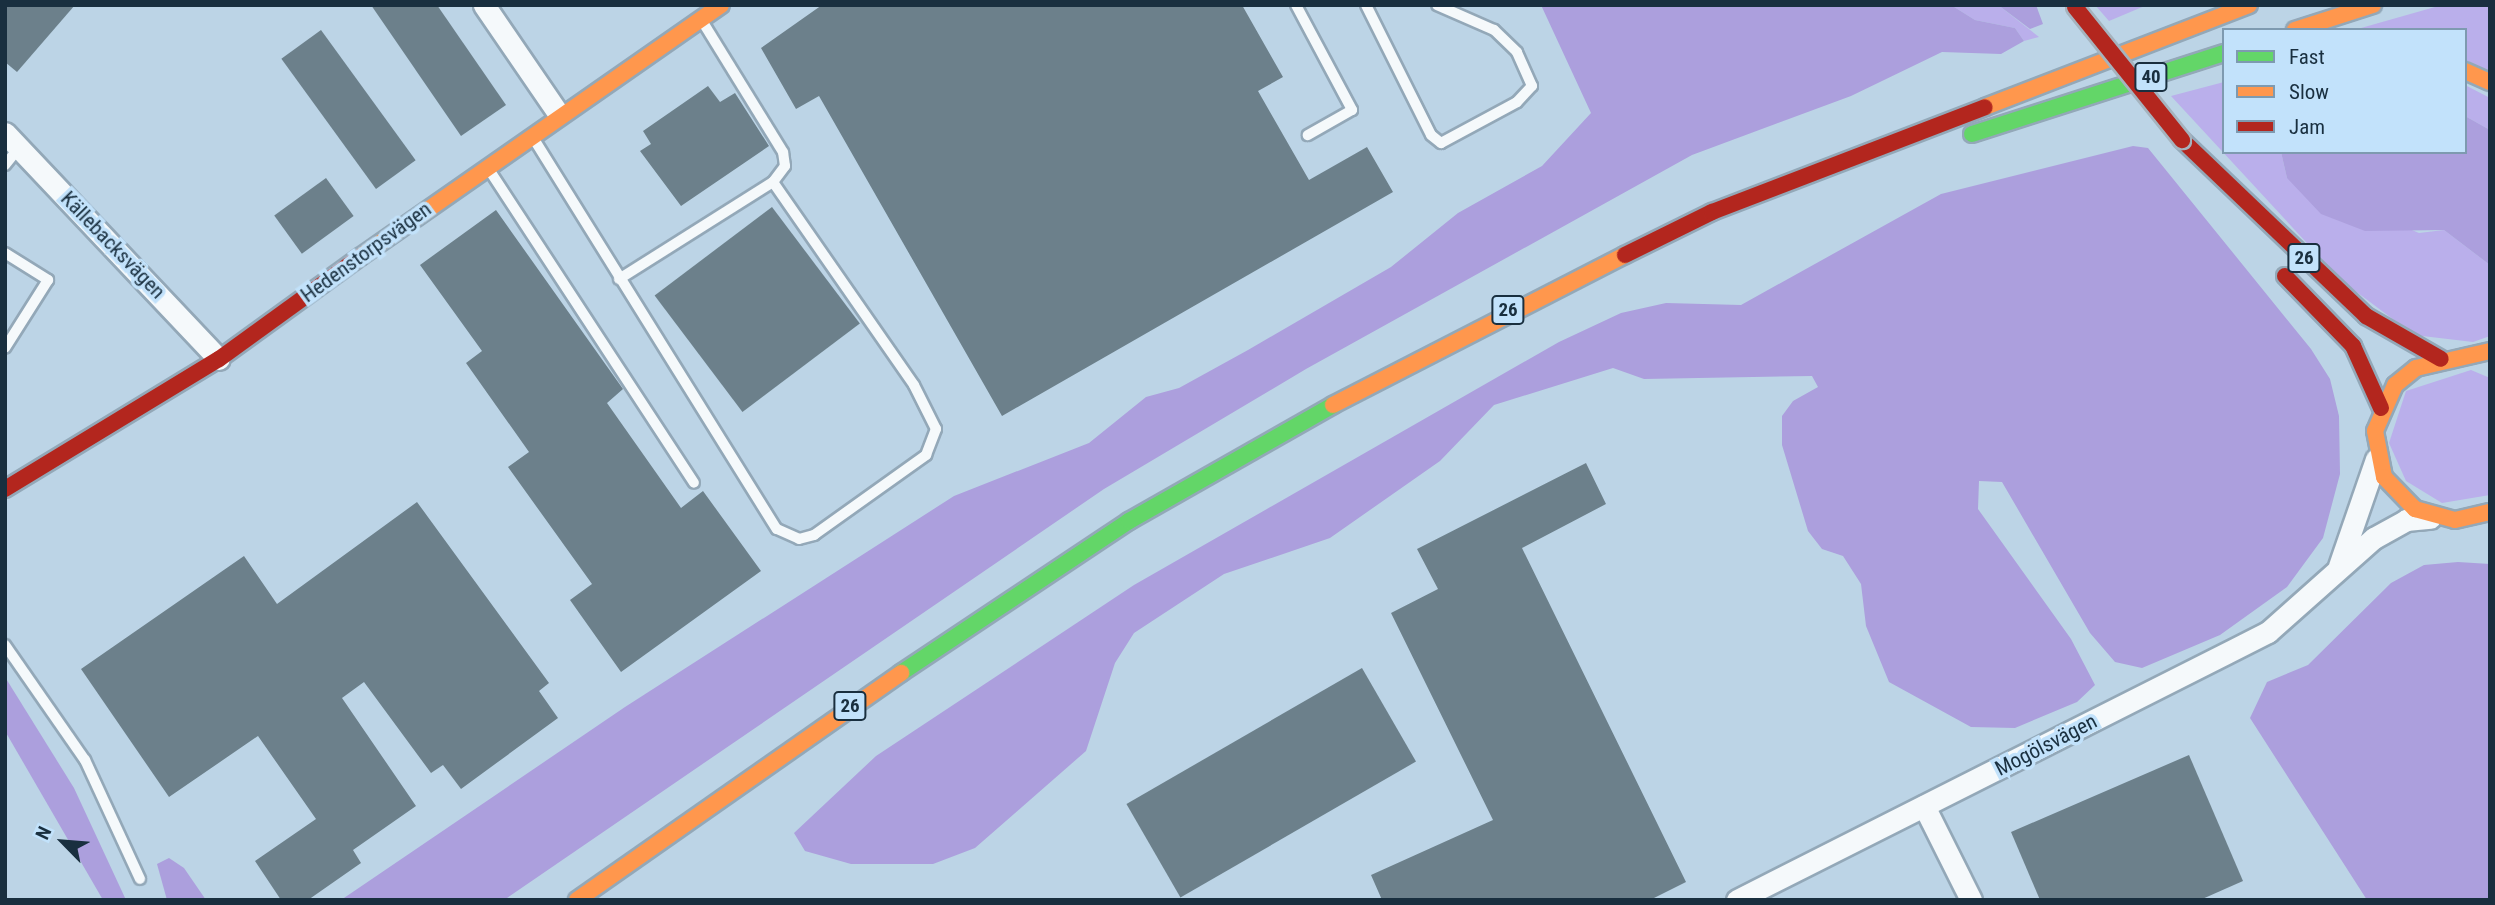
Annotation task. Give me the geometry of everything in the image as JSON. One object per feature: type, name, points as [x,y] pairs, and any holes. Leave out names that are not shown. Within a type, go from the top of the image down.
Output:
[{"type":"main road","name":"Hedenstorpsvägen","points":[[5,489],[219,359],[558,113],[721,5]]},
{"type":"main road","name":"26","points":[[577,900],[1025,588],[1141,514],[1443,343],[1712,212],[2178,28],[2210,5]]},
{"type":"main road","points":[[2178,28],[2249,5]]},
{"type":"main road","points":[[2301,28],[2373,5]]},
{"type":"main road","name":"26","points":[[2074,6],[2182,140],[2252,235]]},
{"type":"main road","name":"40","points":[[2098,95],[2222,54]]},
{"type":"main road","points":[[2467,72],[2490,82]]},
{"type":"main road","points":[[1959,138],[2098,95],[2222,73]]},
{"type":"main road","name":"26","points":[[2182,140],[2333,288],[2366,316],[2441,359]]},
{"type":"main road","points":[[1796,200],[1933,147]]},
{"type":"main road","name":"26","points":[[1177,516],[1456,359],[1674,252]]},
{"type":"main road","name":"26","points":[[2273,263],[2353,346],[2381,408]]},
{"type":"main road","points":[[2490,351],[2441,359],[2395,385],[2381,408],[2376,456],[2397,495],[2436,518],[2482,521],[2490,512]]},
{"type":"main road","points":[[2460,358],[2490,366]]},
{"type":"main road","name":"26","points":[[609,900],[1109,558]]},
{"type":"street","points":[[484,5],[558,113]]},
{"type":"street","name":"Källebacksvägen","points":[[12,141],[219,359]]},
{"type":"street","name":"Mogölsvägen","points":[[2339,566],[2376,456]]},
{"type":"street","name":"Mogölsvägen","points":[[1737,900],[2268,632],[2339,566],[2406,520],[2436,518]]},
{"type":"street","points":[[1924,806],[1971,900]]},
{"type":"lane","points":[[1296,5],[1352,110],[1308,135]]},
{"type":"lane","points":[[1366,5],[1431,135],[1441,144],[1517,102],[1532,86],[1517,52],[1494,30],[1437,5]]},
{"type":"lane","points":[[619,279],[773,182],[785,166],[783,152],[701,19]]},
{"type":"lane","points":[[530,133],[777,529],[799,539],[814,535],[926,454],[936,429],[914,386],[773,182]]},
{"type":"lane","points":[[5,164],[12,141]]},
{"type":"lane","points":[[486,165],[694,483]]},
{"type":"lane","points":[[5,253],[48,280],[5,348]]},
{"type":"lane","points":[[5,645],[85,760],[140,879]]},
{"type":"shaded area","points":[[1541,5],[1951,5],[1975,20],[2015,28],[2024,41],[2001,54],[1942,52],[1851,96],[1692,155],[1306,369],[1104,489],[504,900],[341,900],[625,707],[954,496],[1089,443],[1146,397],[1179,388],[1391,267],[1458,213],[1542,166],[1591,113]]},
{"type":"shaded area","points":[[1951,5],[1998,5],[2039,37],[2024,41],[2015,28],[1975,20]]},
{"type":"shaded area","points":[[1998,5],[2036,5],[2043,24],[2030,29]]},
{"type":"shaded area","points":[[2095,5],[2147,5],[2109,21]]},
{"type":"shaded area","points":[[2442,5],[2490,5],[2490,72],[2467,64],[2467,28],[2361,28]]},
{"type":"shaded area","points":[[2222,83],[2222,151],[2171,96]]},
{"type":"shaded area","points":[[2467,86],[2490,98],[2490,130],[2467,117]]},
{"type":"shaded area","points":[[2467,117],[2490,130],[2490,265],[2444,230],[2365,231],[2321,214],[2287,178],[2281,154],[2467,154]]},
{"type":"shaded area","points":[[2133,146],[2148,148],[2311,349],[2330,379],[2339,416],[2340,474],[2323,538],[2287,587],[2220,635],[2142,668],[2115,662],[2090,633],[2002,482],[1979,481],[1978,509],[2071,639],[2095,685],[2077,702],[2015,728],[1971,727],[1889,682],[1866,626],[1861,584],[1843,556],[1822,549],[1808,531],[1782,445],[1782,416],[1793,401],[1818,387],[1812,376],[1644,379],[1613,368],[1494,405],[1440,461],[1330,538],[1224,574],[1134,633],[1115,663],[1086,751],[975,848],[933,864],[851,864],[805,851],[794,833],[876,756],[1134,585],[1559,342],[1621,313],[1666,303],[1741,305],[1941,194]]},
{"type":"shaded area","points":[[2225,154],[2281,154],[2287,178],[2419,233],[2444,230],[2490,265],[2490,336],[2473,342],[2414,335],[2342,281]]},
{"type":"shaded area","points":[[2471,370],[2490,378],[2490,495],[2442,503],[2406,481],[2389,443],[2406,391]]},
{"type":"shaded area","points":[[2458,562],[2490,564],[2490,900],[2367,900],[2250,718],[2267,682],[2308,665],[2391,583],[2424,565]]},
{"type":"shaded area","points":[[5,677],[74,788],[126,900],[103,900],[5,731]]},
{"type":"shaded area","points":[[169,858],[184,868],[206,900],[167,900],[157,864]]},
{"type":"building","points":[[5,5],[75,5],[17,72],[5,62]]},
{"type":"building","points":[[371,5],[437,5],[506,105],[461,136]]},
{"type":"building","points":[[822,5],[1242,5],[1283,77],[1258,91],[1309,180],[1367,147],[1393,192],[1002,416],[819,96],[796,109],[761,48]]},
{"type":"building","points":[[321,30],[416,160],[376,189],[281,59]]},
{"type":"building","points":[[708,86],[720,102],[735,93],[769,146],[681,206],[640,151],[651,144],[643,131]]},
{"type":"building","points":[[326,178],[354,216],[302,254],[274,216]]},
{"type":"building","points":[[772,207],[860,324],[742,412],[655,295]]},
{"type":"building","points":[[496,210],[623,389],[607,403],[681,508],[703,491],[761,571],[621,672],[570,600],[592,584],[508,467],[529,452],[466,363],[482,351],[420,265]]},
{"type":"building","points":[[1586,463],[1606,504],[1522,548],[1686,882],[1650,900],[1382,900],[1371,875],[1493,820],[1391,613],[1438,589],[1417,549]]},
{"type":"building","points":[[417,502],[549,683],[539,691],[558,718],[461,789],[443,765],[431,773],[364,682],[342,698],[416,806],[353,850],[361,863],[308,900],[281,900],[255,861],[316,819],[258,736],[169,797],[81,669],[244,556],[277,604]]},
{"type":"building","points":[[1362,668],[1416,762],[1180,898],[1126,804]]},
{"type":"building","points":[[2189,755],[2243,881],[2200,900],[2040,900],[2011,832]]},
{"type":"traffic: fast","points":[[1972,134],[2222,54]]},
{"type":"traffic: fast","points":[[901,673],[1129,521],[1333,405]]},
{"type":"traffic: slow","points":[[360,257],[721,5]]},
{"type":"traffic: slow","points":[[1985,107],[2249,5]]},
{"type":"traffic: slow","points":[[2301,28],[2373,5]]},
{"type":"traffic: slow","points":[[2467,72],[2490,82]]},
{"type":"traffic: slow","points":[[1333,405],[1625,255]]},
{"type":"traffic: slow","points":[[2490,351],[2416,368],[2395,385],[2375,431],[2384,477],[2415,509],[2455,520],[2490,512]]},
{"type":"traffic: slow","points":[[577,900],[901,673]]},
{"type":"traffic: jam","points":[[2075,7],[2182,140]]},
{"type":"traffic: jam","points":[[1625,255],[1712,212],[1985,107]]},
{"type":"traffic: jam","points":[[2182,140],[2366,316],[2441,359]]},
{"type":"traffic: jam","points":[[5,489],[219,359],[360,257]]},
{"type":"traffic: jam","points":[[2285,276],[2353,346],[2381,408]]}]
